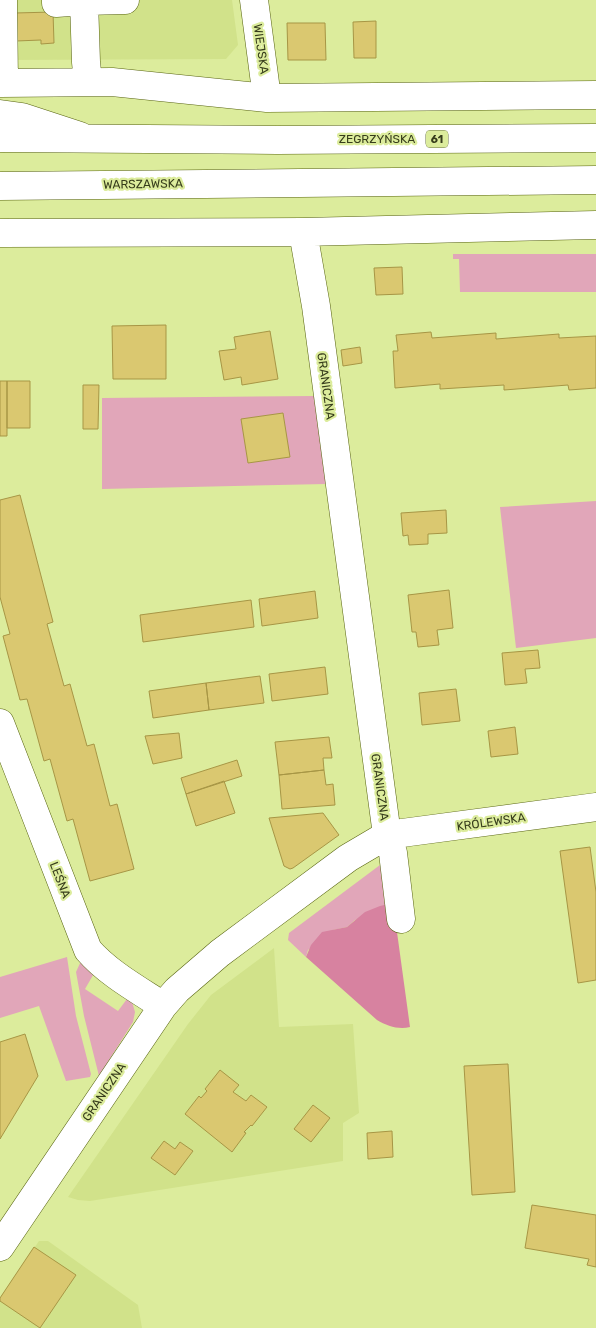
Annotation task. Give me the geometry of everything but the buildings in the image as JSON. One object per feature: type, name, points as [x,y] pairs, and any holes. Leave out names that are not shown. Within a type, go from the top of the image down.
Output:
[{"type":"street","points":[[3,0],[2,83],[112,82],[268,98],[596,95]]},
{"type":"street","points":[[56,0],[56,3],[125,0]]},
{"type":"street","name":"WIEJSKA","points":[[254,0],[268,98]]},
{"type":"street","points":[[84,1],[88,82]]},
{"type":"street","points":[[0,114],[22,117],[89,139]]},
{"type":"street","name":"61","points":[[0,138],[89,139]]},
{"type":"street","name":"ZEGRZYŃSKA","points":[[89,139],[596,138]]},
{"type":"street","name":"WARSZAWSKA","points":[[0,186],[596,180]]},
{"type":"street","points":[[0,233],[303,232],[596,225]]},
{"type":"street","name":"GRANICZNA","points":[[0,1247],[163,1006],[177,990],[220,953],[348,858],[386,836],[316,306],[303,232]]},
{"type":"street","name":"LEŚNA","points":[[0,723],[8,767],[88,950],[116,974],[163,1006]]},
{"type":"street","name":"KRÓLEWSKA","points":[[386,836],[596,807]]},
{"type":"street","points":[[386,836],[393,854],[401,919]]},
{"type":"shaded area","points":[[0,0],[232,0],[238,45],[226,59],[0,60]]},
{"type":"shaded area","points":[[453,254],[596,254],[596,292],[460,292],[459,259],[453,259]]},
{"type":"shaded area","points":[[314,396],[326,484],[102,489],[102,398]]},
{"type":"shaded area","points":[[596,501],[596,638],[516,648],[500,507]]},
{"type":"shaded area","points":[[380,865],[389,876],[393,903],[355,920],[347,927],[333,930],[308,950],[306,957],[288,940],[289,933]]},
{"type":"shaded area","points":[[393,903],[410,1027],[406,1028],[393,1027],[377,1020],[306,957],[311,945],[322,932],[347,927],[365,912]]},
{"type":"shaded area","points":[[274,948],[279,1027],[353,1024],[359,1113],[343,1123],[343,1161],[90,1201],[68,1197],[188,1024],[211,995]]},
{"type":"shaded area","points":[[67,957],[76,1016],[91,1074],[90,1077],[66,1081],[39,1006],[0,1018],[0,977]]},
{"type":"shaded area","points":[[81,961],[96,970],[85,989],[118,1011],[130,995],[135,1012],[133,1022],[99,1076],[84,1016],[76,972]]},
{"type":"shaded area","points":[[39,1241],[48,1241],[138,1305],[142,1328],[0,1328],[0,1298]]}]
